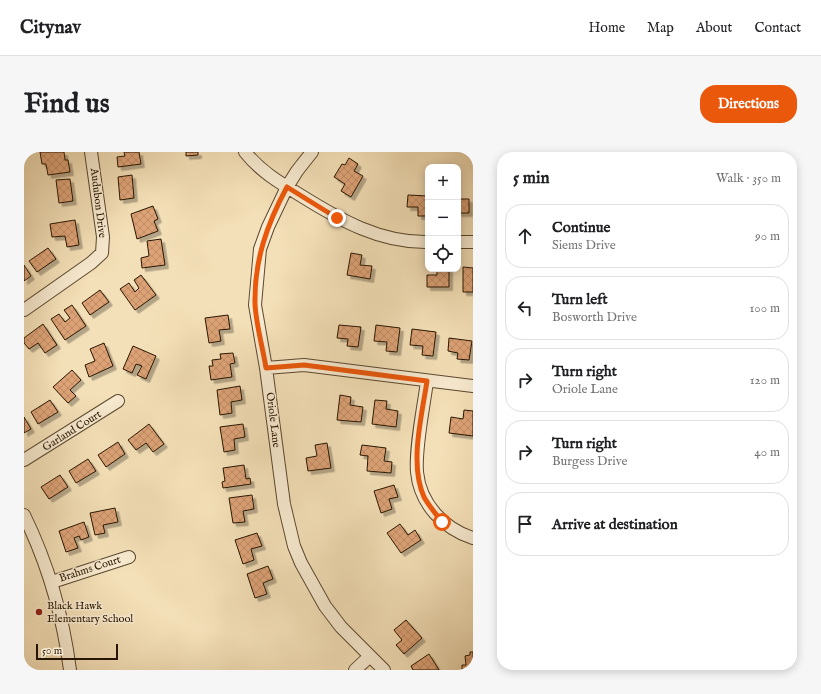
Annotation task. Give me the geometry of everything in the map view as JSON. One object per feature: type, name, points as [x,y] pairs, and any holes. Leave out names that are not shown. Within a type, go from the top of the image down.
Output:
[{"type":"street","name":"Audubon Drive","points":[[24,310],[91,263],[102,253],[103,237],[91,152]]},
{"type":"street","points":[[245,152],[259,167],[287,187],[337,218],[372,234],[385,238],[425,242]]},
{"type":"street","name":"Oriole Lane","points":[[312,152],[296,171],[268,227],[260,249],[255,305],[266,368],[284,504],[288,527],[296,552],[325,606],[341,626],[384,670]]},
{"type":"street","points":[[461,242],[473,242]]},
{"type":"street","points":[[266,368],[304,365],[473,386]]},
{"type":"street","points":[[427,381],[417,458],[417,473],[420,486],[430,507],[442,522],[460,534],[473,538]]},
{"type":"street","name":"Garland Court","points":[[24,460],[118,401]]},
{"type":"street","points":[[24,515],[52,582],[67,643],[70,670]]},
{"type":"street","name":"Brahms Court","points":[[52,582],[129,556]]},
{"type":"street","points":[[355,670],[370,656]]},
{"type":"building","points":[[40,152],[64,152],[65,160],[68,160],[70,172],[48,175],[46,164],[42,164]]},
{"type":"building","points":[[124,152],[139,152],[141,164],[118,167],[117,157],[125,156]]},
{"type":"building","points":[[186,152],[198,152],[198,155],[186,156]]},
{"type":"building","points":[[349,158],[358,164],[354,171],[363,176],[351,197],[341,191],[345,184],[334,177],[342,164],[345,165]]},
{"type":"building","points":[[132,175],[134,198],[120,200],[118,177]]},
{"type":"building","points":[[70,179],[73,201],[59,203],[56,180]]},
{"type":"building","points":[[408,195],[425,196],[425,216],[418,216],[418,207],[407,207]]},
{"type":"building","points":[[461,199],[469,199],[469,213],[461,213]]},
{"type":"building","points":[[153,206],[158,219],[154,221],[158,231],[137,239],[131,214]]},
{"type":"building","points":[[75,220],[79,245],[67,247],[65,236],[52,237],[50,224]]},
{"type":"building","points":[[161,239],[165,265],[142,268],[141,258],[149,256],[147,241]]},
{"type":"building","points":[[48,248],[56,259],[37,272],[29,261]]},
{"type":"building","points":[[351,253],[362,255],[360,265],[372,266],[370,279],[347,275]]},
{"type":"building","points":[[24,265],[31,276],[24,281]]},
{"type":"building","points":[[463,267],[473,268],[473,292],[463,292]]},
{"type":"building","points":[[437,272],[449,272],[449,287],[427,287],[427,275],[437,275]]},
{"type":"building","points":[[141,275],[156,295],[135,310],[120,289],[129,283],[135,292],[139,288],[134,280]]},
{"type":"building","points":[[100,290],[109,302],[90,315],[82,303]]},
{"type":"building","points":[[72,305],[86,326],[65,340],[51,319],[59,314],[65,322],[70,318],[64,310]]},
{"type":"building","points":[[228,315],[230,329],[219,330],[221,341],[209,343],[205,318]]},
{"type":"building","points":[[43,324],[57,345],[45,353],[38,343],[29,349],[24,343],[24,338]]},
{"type":"building","points":[[339,325],[361,327],[358,347],[347,346],[348,339],[337,338]]},
{"type":"building","points":[[376,325],[400,328],[397,352],[386,351],[387,342],[374,341]]},
{"type":"building","points":[[412,329],[436,332],[433,356],[422,355],[423,346],[410,345]]},
{"type":"building","points":[[449,338],[472,341],[469,360],[457,359],[458,353],[448,351]]},
{"type":"building","points":[[104,343],[113,366],[89,377],[85,365],[95,361],[90,349]]},
{"type":"building","points":[[133,346],[156,356],[146,379],[137,375],[142,366],[136,364],[132,373],[123,369]]},
{"type":"building","points":[[233,353],[235,363],[230,364],[232,377],[211,380],[209,366],[213,366],[212,360],[221,359],[220,354]]},
{"type":"building","points":[[72,370],[81,380],[70,390],[76,396],[68,403],[53,387]]},
{"type":"building","points":[[240,386],[242,400],[231,402],[232,413],[220,415],[217,390]]},
{"type":"building","points":[[340,395],[351,397],[350,405],[363,407],[361,422],[337,420]]},
{"type":"building","points":[[50,400],[58,412],[38,424],[31,412]]},
{"type":"building","points":[[375,400],[387,401],[386,409],[398,411],[396,427],[372,424]]},
{"type":"building","points":[[464,410],[473,411],[473,436],[449,433],[451,417],[463,419]]},
{"type":"building","points":[[24,417],[31,429],[24,433]]},
{"type":"building","points":[[149,424],[164,444],[153,452],[146,443],[136,450],[128,440]]},
{"type":"building","points":[[243,424],[245,437],[234,439],[235,450],[224,452],[220,427]]},
{"type":"building","points":[[118,442],[125,454],[106,467],[98,455]]},
{"type":"building","points":[[327,443],[331,468],[308,471],[306,458],[317,456],[315,445]]},
{"type":"building","points":[[362,445],[386,448],[384,461],[392,462],[391,473],[367,471],[368,456],[360,455]]},
{"type":"building","points":[[88,459],[96,471],[76,483],[69,471]]},
{"type":"building","points":[[244,465],[246,479],[250,478],[251,484],[223,488],[222,482],[225,481],[223,468]]},
{"type":"building","points":[[60,475],[68,487],[49,499],[41,487]]},
{"type":"building","points":[[394,485],[398,497],[389,499],[392,509],[381,513],[374,491]]},
{"type":"building","points":[[252,495],[254,509],[243,511],[245,522],[233,523],[229,498]]},
{"type":"building","points":[[115,508],[118,522],[103,525],[105,533],[95,535],[90,513]]},
{"type":"building","points":[[84,522],[89,537],[81,540],[79,536],[74,538],[78,548],[66,552],[59,531]]},
{"type":"building","points":[[400,524],[408,535],[415,530],[421,540],[401,553],[387,533]]},
{"type":"building","points":[[257,533],[262,546],[251,549],[254,560],[243,564],[235,540]]},
{"type":"building","points":[[268,566],[273,579],[263,583],[267,594],[255,598],[247,574]]},
{"type":"building","points":[[406,620],[422,638],[404,654],[396,645],[402,640],[394,630]]},
{"type":"building","points":[[470,652],[473,652],[473,670],[462,670],[462,665],[466,665],[465,656],[470,655]]},
{"type":"building","points":[[429,654],[439,670],[413,670],[411,666]]},
{"type":"place","name":"Black Hawk Elementary School","points":[[39,612]]},
{"type":"route","points":[[337,218],[287,187],[280,200],[260,249],[258,267],[255,305],[266,368],[304,365],[427,381],[417,458],[417,473],[424,496],[430,507],[442,522]]}]
